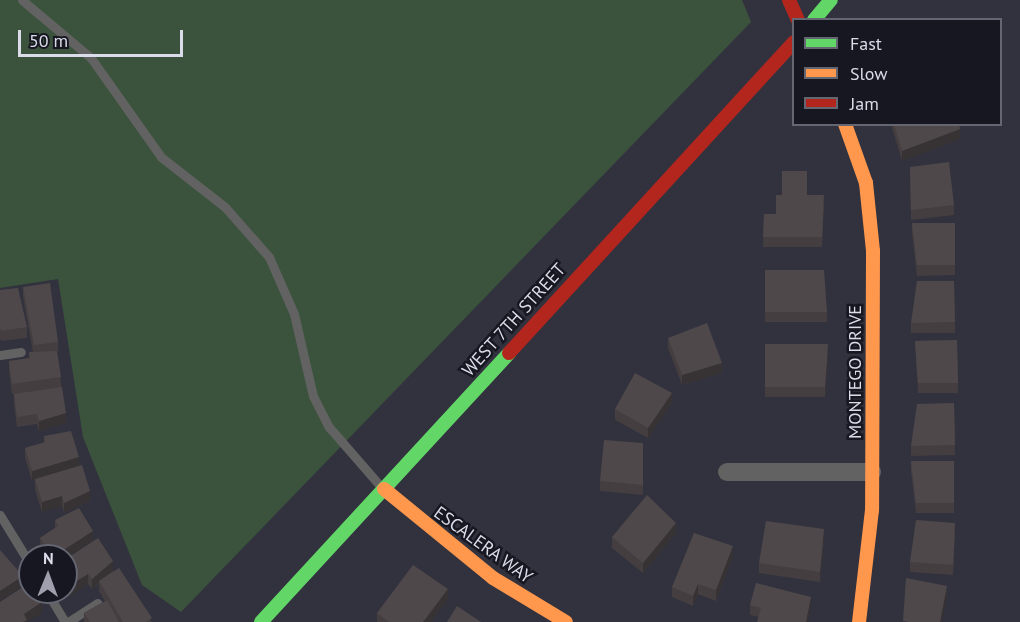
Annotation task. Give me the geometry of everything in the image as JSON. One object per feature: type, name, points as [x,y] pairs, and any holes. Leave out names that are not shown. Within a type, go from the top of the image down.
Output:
[{"type":"main road","points":[[789,0],[797,18]]},
{"type":"main road","points":[[816,18],[831,0]]},
{"type":"main road","name":"WEST 7TH STREET","points":[[261,622],[792,44]]},
{"type":"main road","name":"MONTEGO DRIVE","points":[[845,126],[861,167],[872,219],[873,472],[868,573],[859,622]]},
{"type":"main road","name":"ESCALERA WAY","points":[[384,489],[493,578],[566,622]]},
{"type":"street","points":[[727,472],[873,472]]},
{"type":"lane","points":[[22,0],[91,58],[161,157],[225,207],[269,256],[294,314],[313,396],[329,427],[384,489]]},
{"type":"lane","points":[[0,355],[21,352]]},
{"type":"lane","points":[[0,515],[18,544]]},
{"type":"lane","points":[[55,604],[67,622],[97,603]]},
{"type":"green space","points":[[0,0],[742,0],[751,22],[181,612],[142,585],[83,437],[58,279],[0,288]]},
{"type":"building","points":[[895,126],[959,126],[960,129],[902,151]]},
{"type":"building","points":[[949,162],[954,205],[911,210],[910,167]]},
{"type":"building","points":[[782,171],[807,171],[807,195],[824,195],[822,237],[763,237],[764,214],[776,214],[776,195],[782,195]]},
{"type":"building","points":[[912,223],[955,223],[955,265],[917,265]]},
{"type":"building","points":[[765,270],[824,270],[827,312],[765,312]]},
{"type":"building","points":[[917,281],[954,281],[955,322],[911,323]]},
{"type":"building","points":[[50,283],[58,342],[34,345],[23,287]]},
{"type":"building","points":[[18,288],[27,327],[1,331],[0,290]]},
{"type":"building","points":[[707,323],[722,363],[682,375],[668,338]]},
{"type":"building","points":[[957,340],[958,383],[918,383],[915,341]]},
{"type":"building","points":[[765,344],[828,344],[825,387],[765,387]]},
{"type":"building","points":[[57,351],[61,377],[12,384],[9,361],[30,358],[29,352]]},
{"type":"building","points":[[635,373],[672,393],[648,428],[615,409]]},
{"type":"building","points":[[62,387],[66,413],[39,421],[37,414],[17,417],[14,394]]},
{"type":"building","points":[[954,403],[955,445],[911,446],[917,404]]},
{"type":"building","points":[[71,431],[79,457],[32,471],[25,448],[45,442],[44,436]]},
{"type":"building","points":[[604,440],[643,443],[643,485],[600,481]]},
{"type":"building","points":[[911,461],[954,461],[954,503],[916,503]]},
{"type":"building","points":[[82,465],[90,491],[64,503],[62,496],[42,502],[35,479]]},
{"type":"building","points":[[647,495],[676,523],[643,563],[612,537]]},
{"type":"building","points":[[79,508],[93,531],[73,544],[44,544],[40,538],[58,526],[55,520]]},
{"type":"building","points":[[916,520],[955,523],[953,565],[910,562]]},
{"type":"building","points":[[766,521],[824,529],[820,572],[759,563]]},
{"type":"building","points":[[694,533],[733,546],[716,590],[698,584],[693,596],[672,587]]},
{"type":"building","points":[[98,538],[113,561],[92,579],[88,574],[78,580],[78,551]]},
{"type":"building","points":[[0,550],[18,570],[18,579],[0,591]]},
{"type":"building","points":[[413,565],[448,589],[423,622],[389,622],[377,613]]},
{"type":"building","points":[[119,568],[152,618],[146,622],[123,622],[99,581]]},
{"type":"building","points":[[906,578],[947,586],[940,622],[903,621]]},
{"type":"building","points":[[756,583],[811,597],[806,622],[757,622],[761,608],[750,605]]},
{"type":"building","points":[[18,590],[18,604],[39,604],[24,614],[27,620],[23,622],[0,622],[0,602]]},
{"type":"building","points":[[107,600],[119,622],[90,622],[84,613]]},
{"type":"building","points":[[457,606],[481,622],[447,622]]},
{"type":"traffic: fast","points":[[816,18],[831,0]]},
{"type":"traffic: fast","points":[[261,622],[509,353]]},
{"type":"traffic: slow","points":[[846,126],[866,183],[873,251],[872,510],[859,622]]},
{"type":"traffic: slow","points":[[384,489],[493,578],[566,622]]},
{"type":"traffic: jam","points":[[789,0],[797,18]]},
{"type":"traffic: jam","points":[[509,353],[792,44]]}]
